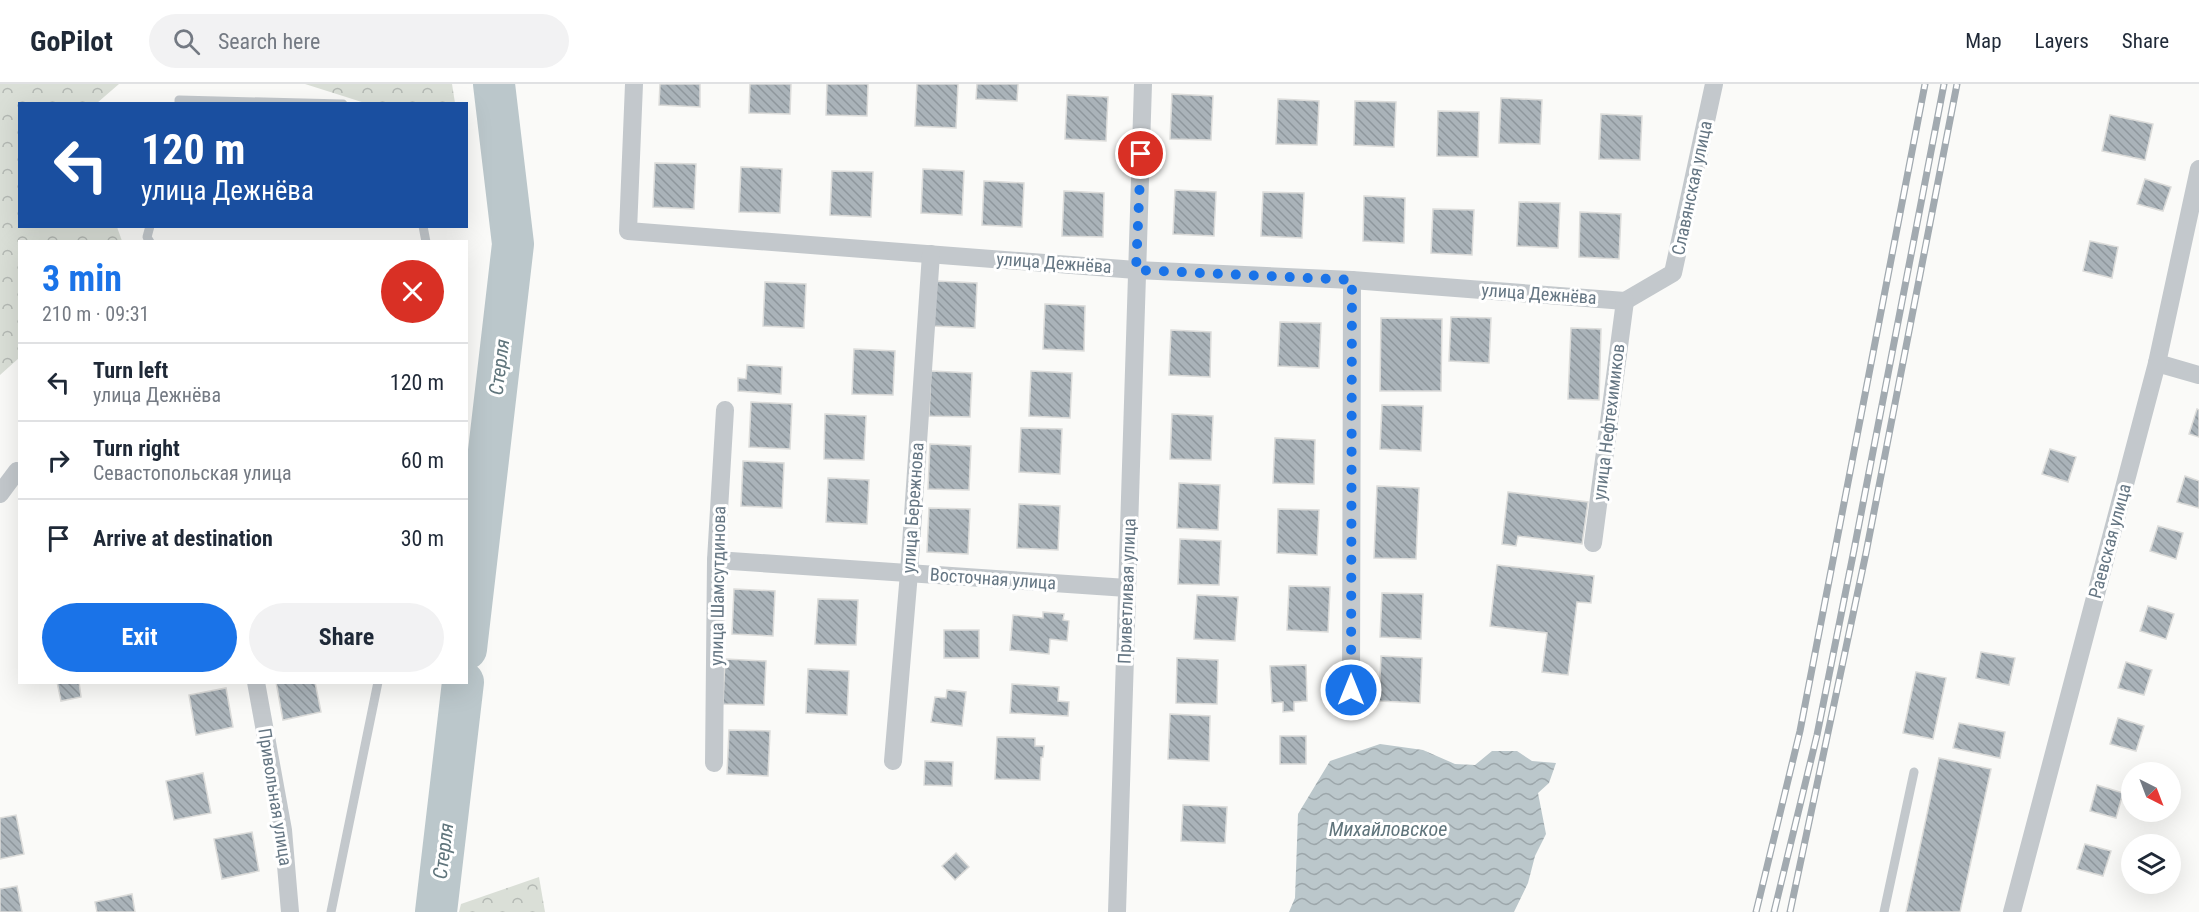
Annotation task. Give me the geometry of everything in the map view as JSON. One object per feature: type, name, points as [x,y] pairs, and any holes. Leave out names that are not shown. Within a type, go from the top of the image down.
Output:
[{"type":"street","name":"улица Дежнёва","points":[[634,84],[628,231],[1136,270],[1352,280],[1624,301]]},
{"type":"street","name":"Приветливая улица","points":[[1117,912],[1143,84]]},
{"type":"street","name":"Славянская улица","points":[[1624,301],[1673,273],[1714,84]]},
{"type":"street","name":"Раевская улица","points":[[2012,912],[2157,363],[2199,169]]},
{"type":"street","name":"улица Бережнова","points":[[893,761],[909,573],[931,254]]},
{"type":"street","points":[[1351,690],[1352,280]]},
{"type":"street","name":"улица Нефтехимиков","points":[[1593,543],[1624,301]]},
{"type":"street","points":[[2157,363],[2199,375]]},
{"type":"street","name":"улица Шамсутдинова","points":[[714,763],[716,560],[725,410]]},
{"type":"street","points":[[0,494],[18,470]]},
{"type":"street","name":"Восточная улица","points":[[716,560],[1127,588]]},
{"type":"street","name":"Привольная улица","points":[[256,684],[283,830],[290,912]]},
{"type":"lane","points":[[179,102],[179,100],[261,102]]},
{"type":"lane","points":[[331,912],[378,684]]},
{"type":"lane","points":[[1884,912],[1914,772]]},
{"type":"green space","points":[[0,84],[119,84],[98,102],[18,102],[18,228],[117,228],[122,240],[18,240],[18,359],[0,375]]},
{"type":"green space","points":[[305,84],[452,84],[455,102],[362,102]]},
{"type":"green space","points":[[539,877],[545,912],[459,912],[461,904]]},
{"type":"water","name":"Михайловское","points":[[1380,744],[1423,750],[1455,764],[1475,765],[1492,751],[1517,751],[1532,761],[1556,763],[1549,783],[1538,793],[1546,834],[1535,856],[1528,883],[1514,912],[1289,912],[1295,898],[1298,814],[1330,761]]},
{"type":"building","points":[[660,84],[700,84],[700,107],[659,105]]},
{"type":"building","points":[[750,84],[791,84],[790,114],[749,113]]},
{"type":"building","points":[[827,84],[868,84],[867,116],[826,115]]},
{"type":"building","points":[[917,84],[958,84],[956,128],[915,126]]},
{"type":"building","points":[[977,84],[1018,84],[1017,101],[976,99]]},
{"type":"building","points":[[1172,94],[1213,96],[1211,140],[1170,139]]},
{"type":"building","points":[[1067,95],[1108,97],[1106,141],[1065,139]]},
{"type":"building","points":[[1501,98],[1542,100],[1540,144],[1499,143]]},
{"type":"building","points":[[1278,99],[1319,101],[1317,145],[1276,144]]},
{"type":"building","points":[[1355,101],[1396,102],[1394,147],[1354,145]]},
{"type":"building","points":[[1438,111],[1479,112],[1478,157],[1437,156]]},
{"type":"building","points":[[1601,114],[1642,116],[1640,160],[1599,159]]},
{"type":"building","points":[[2110,115],[2153,124],[2145,160],[2102,151]]},
{"type":"building","points":[[655,163],[696,164],[694,209],[653,207]]},
{"type":"building","points":[[741,167],[782,169],[780,213],[739,212]]},
{"type":"building","points":[[923,169],[964,171],[962,215],[921,213]]},
{"type":"building","points":[[832,171],[873,172],[871,217],[830,215]]},
{"type":"building","points":[[2145,179],[2171,187],[2163,211],[2137,204]]},
{"type":"building","points":[[984,181],[1024,183],[1022,227],[982,225]]},
{"type":"building","points":[[1175,190],[1216,192],[1214,236],[1173,234]]},
{"type":"building","points":[[1064,191],[1104,193],[1103,237],[1062,236]]},
{"type":"building","points":[[1263,192],[1304,193],[1302,238],[1261,236]]},
{"type":"building","points":[[1364,196],[1405,198],[1404,243],[1363,241]]},
{"type":"building","points":[[1519,202],[1560,203],[1558,248],[1517,246]]},
{"type":"building","points":[[1433,209],[1474,210],[1472,255],[1431,253]]},
{"type":"building","points":[[1580,212],[1621,214],[1619,259],[1579,257]]},
{"type":"building","points":[[2090,241],[2118,247],[2112,278],[2083,271]]},
{"type":"building","points":[[936,281],[977,283],[975,328],[934,326]]},
{"type":"building","points":[[765,282],[806,284],[804,328],[763,326]]},
{"type":"building","points":[[1045,304],[1085,306],[1084,351],[1043,349]]},
{"type":"building","points":[[1451,317],[1491,318],[1489,363],[1449,361]]},
{"type":"building","points":[[1381,318],[1442,319],[1441,391],[1380,391]]},
{"type":"building","points":[[1280,322],[1321,323],[1319,368],[1278,366]]},
{"type":"building","points":[[1571,328],[1601,329],[1599,400],[1568,399]]},
{"type":"building","points":[[1171,330],[1211,332],[1210,377],[1169,375]]},
{"type":"building","points":[[854,349],[895,351],[893,395],[852,394]]},
{"type":"building","points":[[747,365],[782,367],[781,394],[738,391],[738,378],[746,379]]},
{"type":"building","points":[[931,371],[972,373],[970,417],[929,416]]},
{"type":"building","points":[[1031,371],[1072,373],[1070,418],[1029,416]]},
{"type":"building","points":[[751,402],[792,404],[790,449],[749,447]]},
{"type":"building","points":[[1382,405],[1423,406],[1421,451],[1380,449]]},
{"type":"building","points":[[2197,409],[2199,410],[2199,437],[2189,434]]},
{"type":"building","points":[[825,414],[866,416],[864,460],[824,459]]},
{"type":"building","points":[[1172,414],[1213,416],[1211,460],[1170,459]]},
{"type":"building","points":[[1021,428],[1062,429],[1060,474],[1019,472]]},
{"type":"building","points":[[1275,438],[1315,440],[1314,484],[1273,483]]},
{"type":"building","points":[[930,444],[971,446],[969,490],[928,489]]},
{"type":"building","points":[[2050,449],[2076,457],[2068,482],[2042,474]]},
{"type":"building","points":[[743,461],[784,463],[782,508],[741,506]]},
{"type":"building","points":[[2185,476],[2199,481],[2199,508],[2177,502]]},
{"type":"building","points":[[828,478],[869,480],[867,524],[826,522]]},
{"type":"building","points":[[1179,483],[1220,485],[1218,530],[1177,528]]},
{"type":"building","points":[[1377,486],[1419,488],[1416,559],[1374,558]]},
{"type":"building","points":[[1508,492],[1588,502],[1582,544],[1518,536],[1516,546],[1502,544]]},
{"type":"building","points":[[1019,504],[1060,506],[1058,550],[1017,548]]},
{"type":"building","points":[[929,508],[970,509],[968,554],[927,552]]},
{"type":"building","points":[[1278,509],[1319,510],[1317,555],[1277,553]]},
{"type":"building","points":[[2158,526],[2183,533],[2176,559],[2150,551]]},
{"type":"building","points":[[1180,539],[1221,541],[1219,585],[1178,584]]},
{"type":"building","points":[[1497,565],[1594,576],[1591,603],[1577,602],[1568,675],[1542,672],[1547,633],[1490,626]]},
{"type":"building","points":[[1289,586],[1330,587],[1328,632],[1287,630]]},
{"type":"building","points":[[734,589],[775,591],[773,636],[732,634]]},
{"type":"building","points":[[1382,593],[1423,594],[1421,639],[1380,637]]},
{"type":"building","points":[[1197,595],[1238,597],[1235,641],[1194,639]]},
{"type":"building","points":[[818,599],[858,600],[856,645],[815,644]]},
{"type":"building","points":[[2148,606],[2174,614],[2166,639],[2140,631]]},
{"type":"building","points":[[1043,612],[1064,614],[1063,620],[1069,621],[1067,641],[1050,639],[1049,654],[1010,650],[1013,615],[1043,618]]},
{"type":"building","points":[[944,630],[979,630],[979,658],[944,658]]},
{"type":"building","points":[[1981,652],[2015,658],[2009,685],[1976,678]]},
{"type":"building","points":[[1381,656],[1422,658],[1420,703],[1379,701]]},
{"type":"building","points":[[1177,658],[1218,660],[1217,704],[1176,703]]},
{"type":"building","points":[[725,659],[766,661],[764,705],[723,704]]},
{"type":"building","points":[[2126,662],[2152,670],[2144,695],[2118,688]]},
{"type":"building","points":[[1306,665],[1307,701],[1294,702],[1294,711],[1283,712],[1283,702],[1272,703],[1270,666]]},
{"type":"building","points":[[808,669],[849,671],[847,715],[806,713]]},
{"type":"building","points":[[1916,672],[1946,678],[1933,739],[1903,733]]},
{"type":"building","points":[[57,684],[79,684],[81,697],[61,701]]},
{"type":"building","points":[[276,684],[315,684],[321,712],[283,720]]},
{"type":"building","points":[[1012,684],[1059,687],[1058,701],[1069,702],[1068,716],[1010,713]]},
{"type":"building","points":[[226,688],[233,727],[196,735],[189,695]]},
{"type":"building","points":[[947,690],[966,692],[962,726],[931,722],[935,697],[946,698]]},
{"type":"building","points":[[1170,714],[1210,716],[1209,761],[1168,759]]},
{"type":"building","points":[[2118,718],[2144,726],[2136,751],[2110,744]]},
{"type":"building","points":[[1959,723],[2005,732],[2000,758],[1953,748]]},
{"type":"building","points":[[729,730],[770,731],[768,776],[727,774]]},
{"type":"building","points":[[1280,736],[1306,736],[1306,764],[1280,764]]},
{"type":"building","points":[[997,737],[1035,738],[1035,746],[1044,746],[1040,780],[995,779]]},
{"type":"building","points":[[1939,758],[1991,769],[1960,912],[1906,912]]},
{"type":"building","points":[[925,761],[953,762],[952,786],[924,785]]},
{"type":"building","points":[[203,773],[211,813],[174,820],[166,781]]},
{"type":"building","points":[[2097,785],[2121,792],[2116,818],[2090,811]]},
{"type":"building","points":[[1183,805],[1227,807],[1225,843],[1181,841]]},
{"type":"building","points":[[16,815],[24,854],[0,859],[0,818]]},
{"type":"building","points":[[252,832],[259,871],[222,879],[214,839]]},
{"type":"building","points":[[2085,844],[2111,851],[2103,876],[2077,869]]},
{"type":"building","points":[[956,853],[969,867],[955,880],[942,866]]},
{"type":"building","points":[[17,886],[22,912],[0,912],[0,889]]},
{"type":"building","points":[[132,894],[135,912],[97,912],[95,902]]},
{"type":"waterway","name":"Стерля","points":[[468,632],[513,244],[494,84]]},
{"type":"waterway","name":"Стерля","points":[[436,912],[463,684]]},
{"type":"railway","points":[[1756,912],[1800,731],[1925,84]]},
{"type":"railway","points":[[1774,912],[1817,735],[1944,84]]},
{"type":"railway","points":[[1790,912],[1866,553],[1957,84]]},
{"type":"route","points":[[1141,154],[1136,270],[1352,280],[1351,690]]}]
